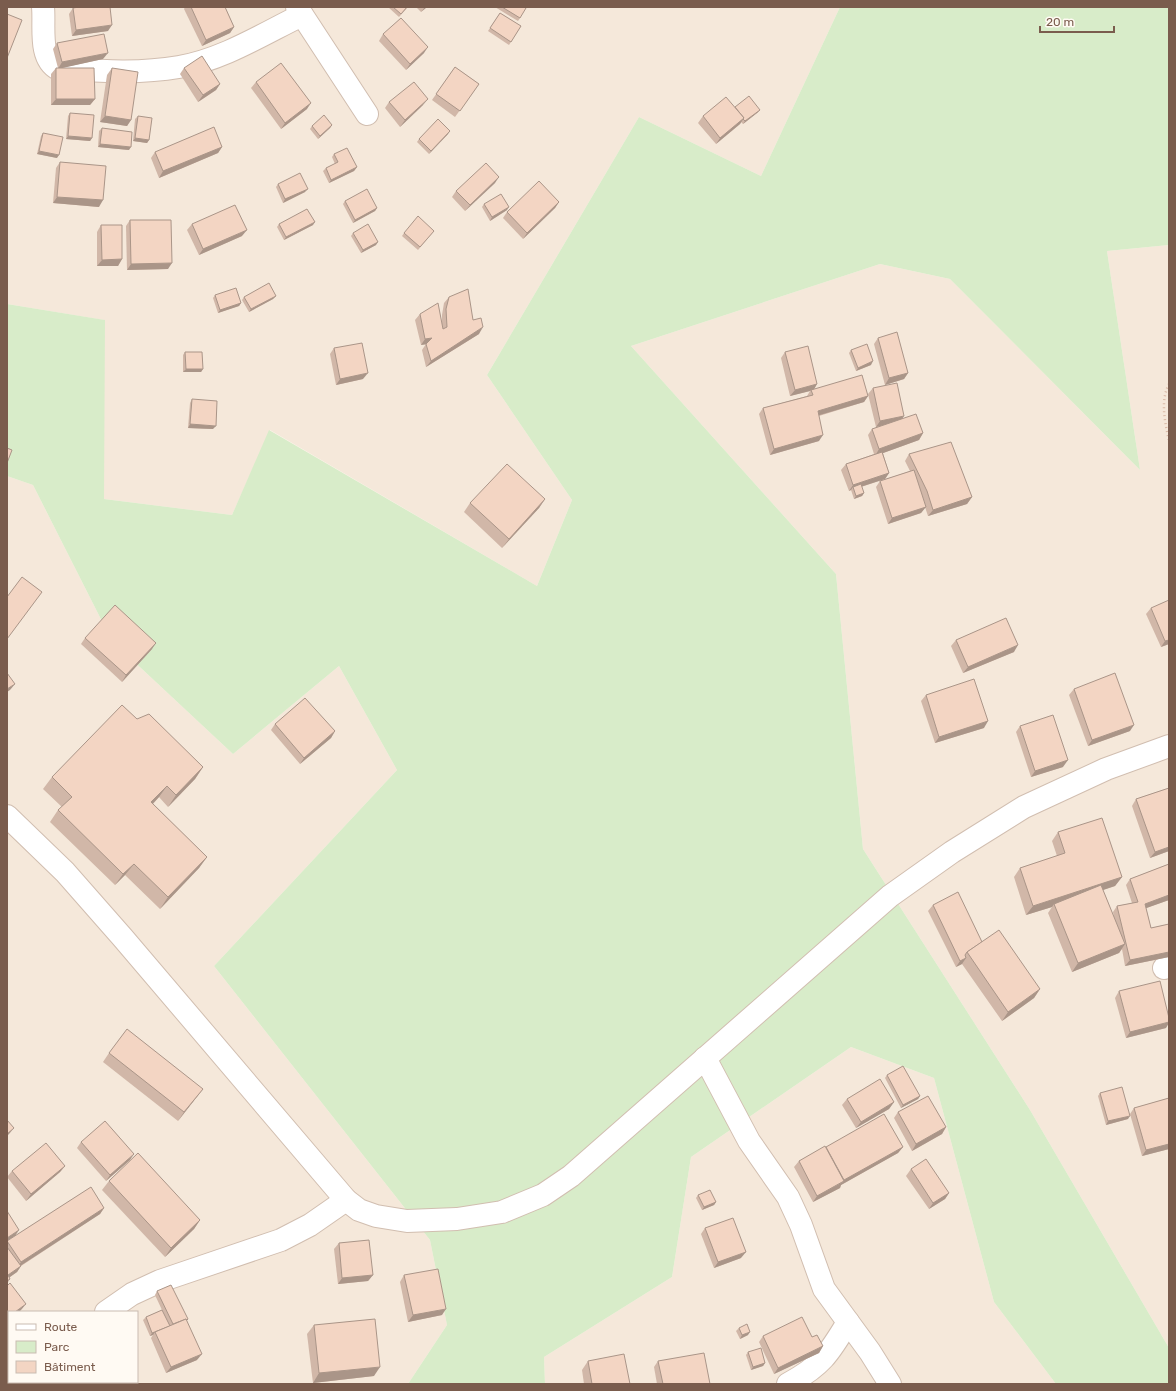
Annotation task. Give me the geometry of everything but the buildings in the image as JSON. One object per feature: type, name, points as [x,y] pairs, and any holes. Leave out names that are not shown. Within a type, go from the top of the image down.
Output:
[{"type":"street","points":[[43,7],[45,51],[52,65],[58,68],[130,72],[180,67],[206,60],[299,11],[367,114]]},
{"type":"street","points":[[7,816],[65,872],[118,932],[346,1200],[359,1210],[376,1216],[407,1221],[457,1219],[502,1212],[543,1195],[571,1176],[890,896],[952,852],[1024,807],[1106,769],[1169,746]]},
{"type":"street","points":[[705,1058],[749,1141],[788,1197],[801,1225],[824,1289],[870,1352],[890,1384]]},
{"type":"street","points":[[107,1311],[132,1294],[160,1281],[281,1240],[310,1225],[346,1200]]},
{"type":"street","points":[[788,1384],[808,1373],[823,1361],[848,1322]]},
{"type":"path","points":[[1169,384],[1164,392],[1164,418],[1169,441]]},
{"type":"shaded area","points":[[7,7],[840,7],[761,176],[639,117],[487,375],[572,500],[537,586],[270,430],[232,515],[104,499],[104,320],[7,304]]},
{"type":"shaded area","points":[[1169,245],[1169,1348],[1030,1110],[863,849],[836,574],[631,346],[880,264],[950,279],[1140,470],[1107,251]]},
{"type":"shaded area","points":[[7,476],[33,485],[112,641],[233,754],[339,666],[397,770],[214,966],[430,1240],[447,1325],[408,1384],[7,1384]]},
{"type":"shaded area","points":[[851,1047],[934,1078],[994,1302],[1056,1384],[545,1384],[544,1357],[672,1277],[691,1157]]},
{"type":"green space","points":[[840,7],[1169,7],[1169,245],[1107,251],[1140,470],[950,279],[880,264],[631,346],[836,574],[863,849],[1030,1110],[1169,1348],[1169,1384],[1056,1384],[994,1302],[934,1078],[851,1047],[691,1157],[672,1277],[544,1357],[545,1384],[408,1384],[447,1325],[430,1240],[214,966],[397,770],[339,666],[233,754],[112,641],[33,485],[7,476],[7,304],[105,320],[104,499],[232,515],[269,430],[537,586],[572,500],[487,375],[639,117],[761,176]]}]
